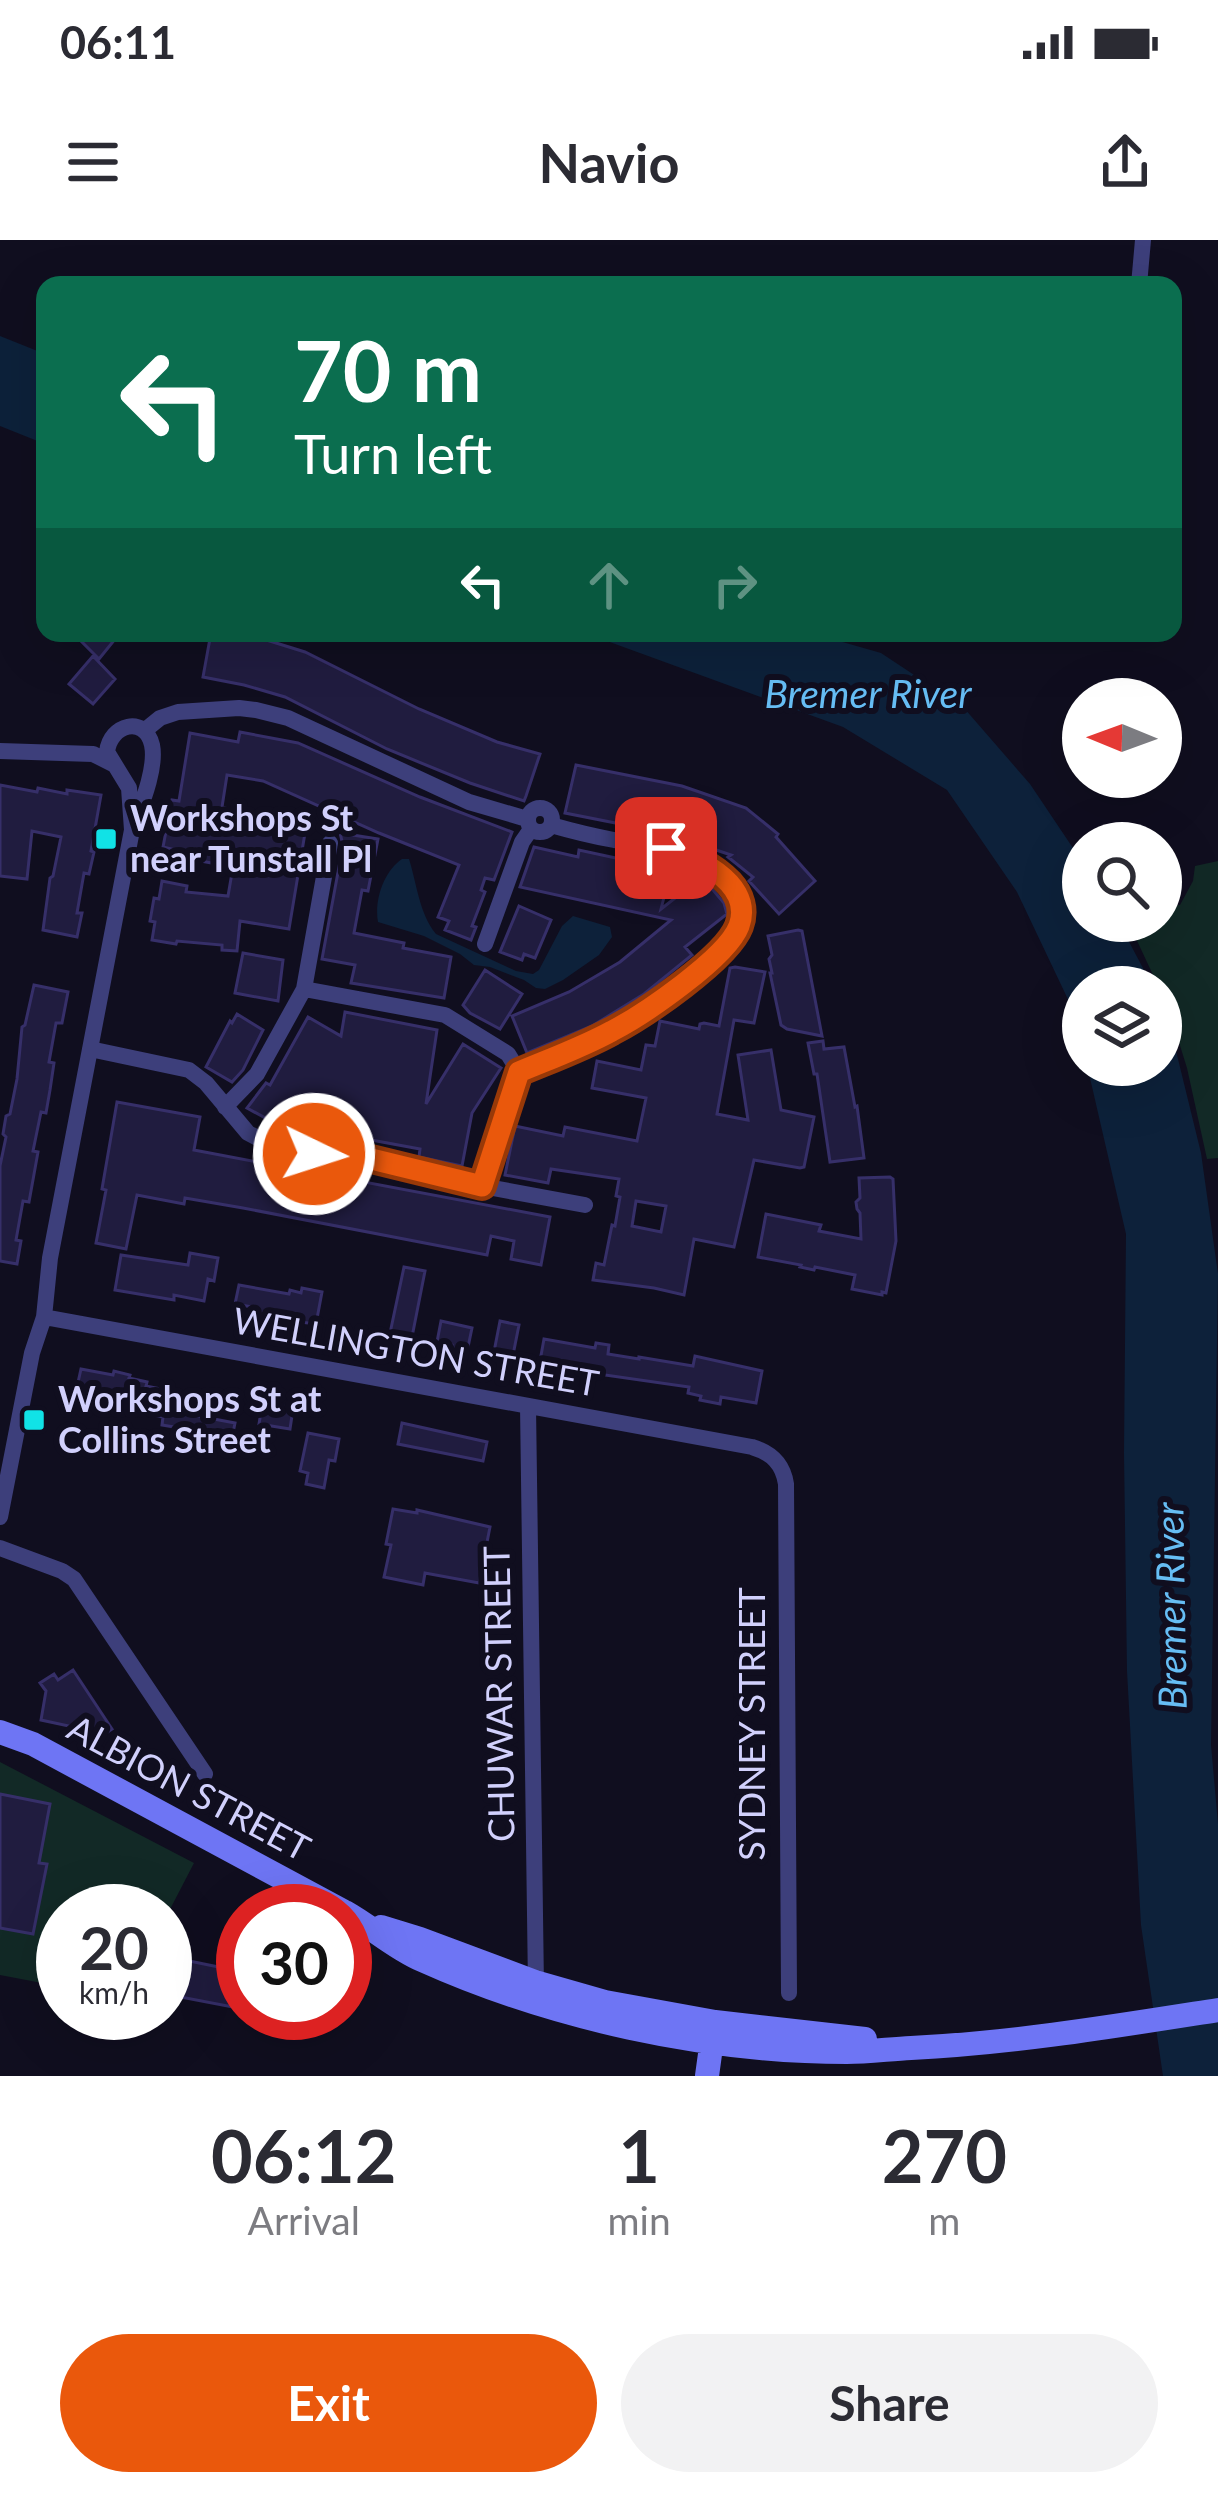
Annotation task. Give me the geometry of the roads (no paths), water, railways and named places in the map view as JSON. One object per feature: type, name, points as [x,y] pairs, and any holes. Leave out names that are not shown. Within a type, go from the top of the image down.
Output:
[{"type":"main road","name":"ALBION STREET","points":[[0,1732],[33,1744],[293,1884]]},
{"type":"main road","name":"ALBION STREET","points":[[372,1923],[535,1982],[713,2031]]},
{"type":"main road","name":"ALBION STREET","points":[[372,1930],[400,1950],[445,1970],[541,2005],[614,2024],[832,2034],[908,2048],[1003,2042],[1218,2010]]},
{"type":"main road","points":[[707,2076],[713,2031]]},
{"type":"street","points":[[1140,276],[1143,240]]},
{"type":"street","points":[[144,731],[178,712],[239,707],[288,718],[543,832],[551,825],[680,851],[731,885],[740,900],[741,919],[730,940],[700,969],[644,1012],[596,1040],[519,1072]]},
{"type":"street","points":[[0,1517],[32,1353],[44,1317],[50,1258],[131,830],[143,802],[152,753],[144,731],[130,726],[115,732],[107,752],[129,788],[131,830]]},
{"type":"street","points":[[63,753],[110,738]]},
{"type":"street","points":[[0,751],[93,754],[116,766],[138,770],[152,753]]},
{"type":"street","points":[[485,944],[529,824]]},
{"type":"street","points":[[225,1106],[257,1074],[304,989],[330,843]]},
{"type":"street","points":[[304,989],[446,1015],[508,1054],[519,1072],[482,1186]]},
{"type":"street","points":[[90,1049],[189,1070],[248,1133],[282,1151],[359,1156],[584,1205]]},
{"type":"street","name":"WELLINGTON STREET","points":[[44,1317],[752,1448],[774,1458]]},
{"type":"street","name":"CHUWAR STREET","points":[[528,1406],[535,1982]]},
{"type":"street","name":"SYDNEY STREET","points":[[774,1458],[786,1484],[789,1993]]},
{"type":"street","points":[[0,1548],[74,1579],[205,1774]]},
{"type":"street","name":"ALBION STREET","points":[[535,1982],[544,1997],[595,2012],[614,2024]]},
{"type":"water","points":[[0,336],[36,350],[36,440],[0,426]]},
{"type":"water","name":"Bremer River","points":[[610,642],[842,642],[881,653],[964,708],[1030,784],[1062,832],[1062,942],[1129,942],[1142,966],[1062,966],[1062,987],[1017,892],[947,790],[843,727]]},
{"type":"water","points":[[402,859],[409,859],[422,908],[436,934],[516,971],[533,974],[539,970],[562,926],[573,916],[610,927],[612,937],[599,955],[545,989],[474,965],[424,936],[378,922],[382,887]]},
{"type":"water","name":"Bremer River","points":[[1182,1075],[1201,1153],[1218,1274],[1211,1745],[1218,1824],[1218,2076],[1163,2076],[1141,1925],[1127,1671],[1126,1234],[1092,1086],[1182,1086]]},
{"type":"place","name":"Workshops St near Tunstall Pl","points":[[106,839]]},
{"type":"place","name":"Workshops St at Collins Street","points":[[34,1420]]}]
